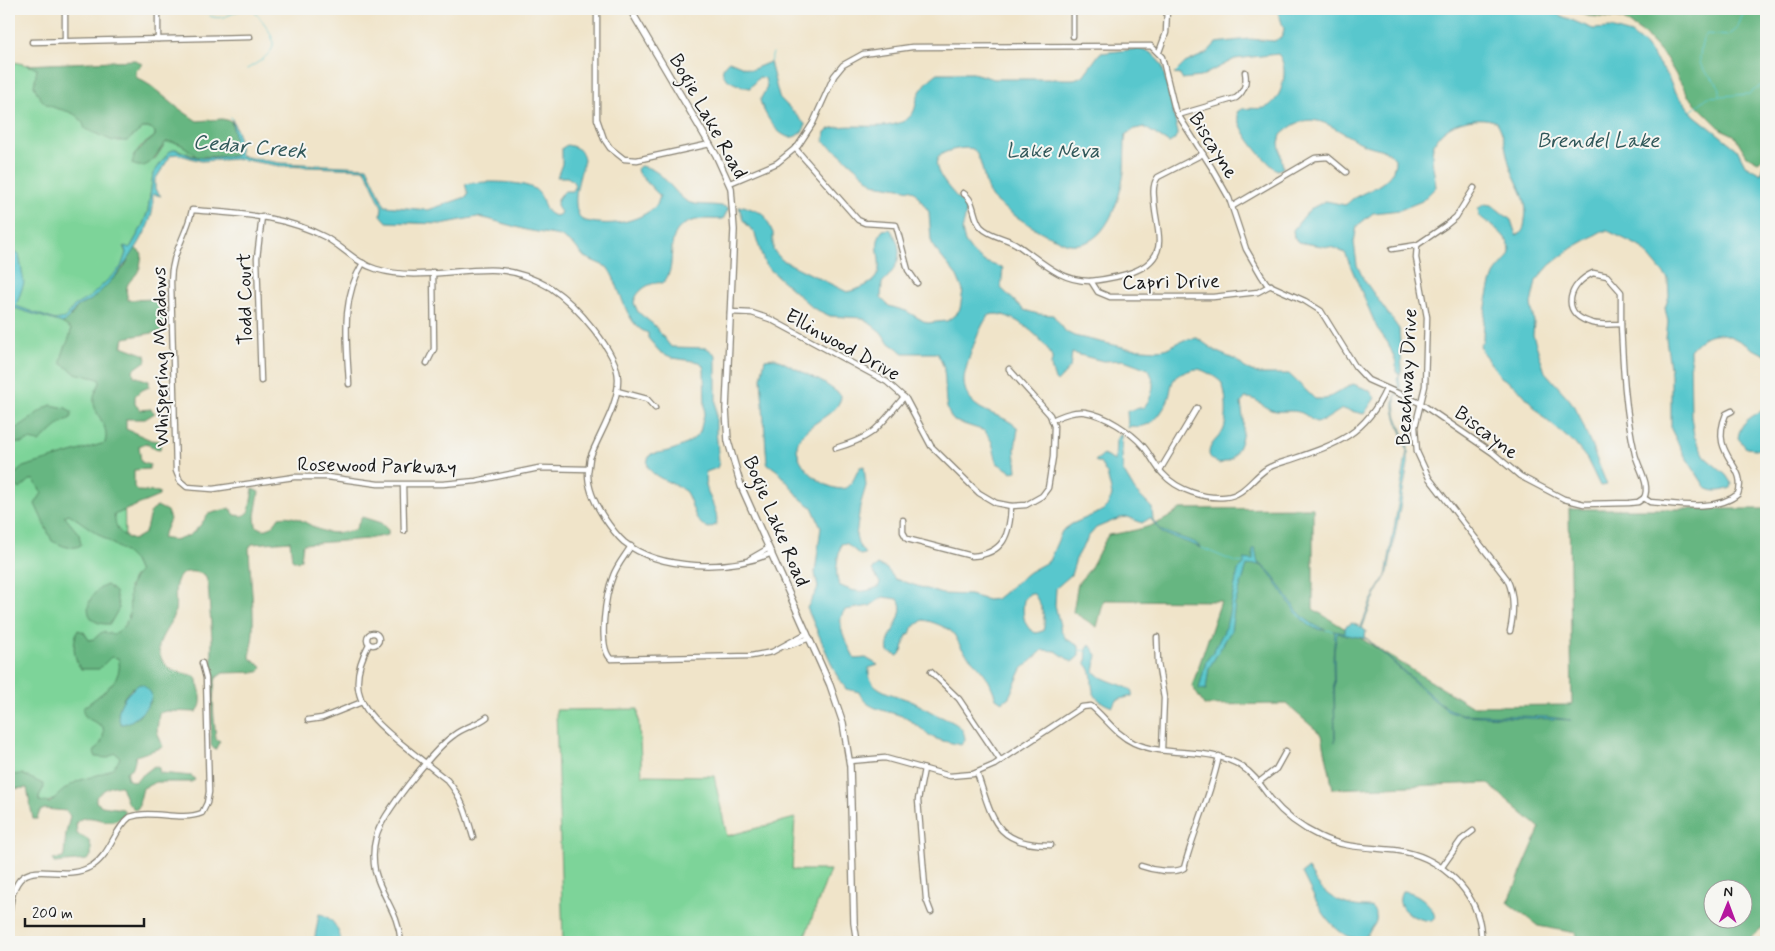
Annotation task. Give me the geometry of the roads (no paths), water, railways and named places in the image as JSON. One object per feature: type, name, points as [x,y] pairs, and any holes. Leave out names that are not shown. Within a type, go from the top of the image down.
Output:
[{"type":"main road","name":"Bogie Lake Road","points":[[630,9],[710,144],[730,183],[734,215],[726,409],[728,440],[738,477],[838,706],[850,761],[854,923],[857,942]]},
{"type":"street","points":[[64,9],[65,41]]},
{"type":"street","points":[[158,9],[158,39]]},
{"type":"street","points":[[597,9],[597,119],[604,139],[610,148],[624,159],[637,160],[710,144]]},
{"type":"street","points":[[1073,9],[1073,36]]},
{"type":"street","points":[[730,183],[777,164],[795,148],[813,123],[834,76],[843,65],[863,54],[912,47],[1144,45],[1159,52],[1166,33],[1167,9]]},
{"type":"street","points":[[32,42],[250,37]]},
{"type":"street","name":"Biscayne","points":[[1159,52],[1165,64],[1170,93],[1178,115],[1233,206],[1252,261],[1260,276],[1271,285],[1321,311],[1355,366],[1368,380],[1422,404],[1493,453],[1520,476],[1564,499],[1584,504],[1611,504],[1638,502],[1644,498]]},
{"type":"street","points":[[1178,115],[1236,98],[1246,84],[1245,72]]},
{"type":"street","points":[[795,148],[858,220],[865,223],[896,226],[908,270],[917,283]]},
{"type":"street","points":[[1091,281],[1122,275],[1152,260],[1157,251],[1159,240],[1154,204],[1155,181],[1158,176],[1203,154]]},
{"type":"street","points":[[1233,206],[1315,158],[1328,157],[1346,172]]},
{"type":"street","points":[[1392,248],[1417,245],[1456,217],[1474,188]]},
{"type":"street","name":"Capri Drive","points":[[963,193],[970,199],[978,223],[987,232],[1014,243],[1054,272],[1078,280],[1091,281],[1098,292],[1110,297],[1222,296],[1258,292],[1271,285]]},
{"type":"street","name":"Whispering Meadows","points":[[176,468],[170,282],[176,250],[186,232],[192,210],[262,216],[284,220],[326,238],[375,269],[396,273],[498,270],[516,273],[552,289],[574,308],[610,350],[616,366],[617,391],[593,450],[588,469],[589,487],[599,509],[615,532],[631,546],[657,559],[673,564],[720,564],[749,560],[770,550]]},
{"type":"street","name":"Todd Court","points":[[261,381],[257,258],[262,216]]},
{"type":"street","name":"Beachway Drive","points":[[1417,245],[1416,258],[1426,317],[1422,404],[1415,427],[1420,461],[1446,502],[1507,579],[1511,587],[1513,601],[1510,631]]},
{"type":"street","points":[[349,384],[347,303],[352,283],[363,263]]},
{"type":"street","points":[[427,363],[434,349],[433,272]]},
{"type":"street","points":[[1621,324],[1590,323],[1576,314],[1570,298],[1573,291],[1587,275],[1593,273],[1602,274],[1616,284],[1622,301],[1621,324],[1626,409],[1635,456],[1646,484],[1644,498],[1650,502],[1705,504],[1726,501],[1738,494],[1740,478],[1720,439],[1721,426],[1726,414],[1732,411]]},
{"type":"street","name":"Ellinwood Drive","points":[[730,312],[752,314],[770,319],[887,382],[904,397],[931,446],[979,493],[996,503],[1010,506]]},
{"type":"street","points":[[903,520],[903,532],[907,539],[972,556],[980,555],[995,549],[1004,540],[1009,527],[1010,506],[1034,502],[1048,488],[1051,479],[1055,441],[1052,420],[1009,369]]},
{"type":"street","points":[[1052,420],[1069,413],[1083,412],[1097,416],[1136,439],[1160,470],[1178,486],[1205,495],[1231,497],[1240,493],[1268,468],[1326,448],[1352,434],[1363,426],[1388,390]]},
{"type":"street","points":[[617,391],[647,399],[655,408]]},
{"type":"street","points":[[836,448],[874,433],[904,397]]},
{"type":"street","points":[[1160,470],[1197,408]]},
{"type":"street","name":"Rosewood Parkway","points":[[176,468],[178,477],[183,484],[197,489],[224,489],[309,477],[403,485],[476,481],[538,468],[588,469]]},
{"type":"street","points":[[403,485],[404,531]]},
{"type":"street","points":[[631,546],[613,575],[605,604],[604,643],[605,651],[611,659],[752,656],[765,654],[809,636]]},
{"type":"street","points":[[1158,637],[1158,663],[1165,705],[1162,749]]},
{"type":"street","points":[[369,644],[361,663],[358,678],[362,702],[375,722],[456,790],[465,808],[473,837]]},
{"type":"street","points":[[10,942],[11,893],[22,879],[33,873],[74,871],[90,867],[106,852],[130,817],[146,815],[188,817],[202,813],[208,803],[209,792],[206,678],[202,663]]},
{"type":"street","points":[[931,672],[959,699],[1000,760]]},
{"type":"street","points":[[308,720],[322,718],[362,702]]},
{"type":"street","points":[[850,761],[886,758],[950,776],[961,776],[977,772],[1000,760],[1086,706],[1095,709],[1118,734],[1134,743],[1162,749],[1218,756],[1243,767],[1259,782],[1285,815],[1320,837],[1340,844],[1363,848],[1401,851],[1428,859],[1442,867],[1471,900],[1479,919],[1482,942]]},
{"type":"street","points":[[401,942],[395,912],[379,882],[373,854],[376,836],[382,821],[427,764],[453,735],[488,717]]},
{"type":"street","points":[[1259,782],[1276,769],[1286,751]]},
{"type":"street","points":[[1141,866],[1149,869],[1180,870],[1184,868],[1194,830],[1212,783],[1218,756]]},
{"type":"street","points":[[924,769],[918,800],[926,898],[931,912]]},
{"type":"street","points":[[977,772],[994,820],[1002,830],[1024,844],[1051,844]]},
{"type":"street","points":[[1442,867],[1461,840],[1473,831]]},
{"type":"water","name":"Brendel Lake","points":[[1277,9],[1545,9],[1593,29],[1610,28],[1631,34],[1645,45],[1667,75],[1674,90],[1694,115],[1737,149],[1745,165],[1761,174],[1766,160],[1766,355],[1737,340],[1719,334],[1710,335],[1700,340],[1690,350],[1691,416],[1694,436],[1706,458],[1726,475],[1732,484],[1731,488],[1712,491],[1706,488],[1683,453],[1671,429],[1671,375],[1666,338],[1668,322],[1665,308],[1669,296],[1668,279],[1641,247],[1608,231],[1602,231],[1572,248],[1550,265],[1536,281],[1531,304],[1534,322],[1533,335],[1545,372],[1570,400],[1579,415],[1607,485],[1600,486],[1587,459],[1575,444],[1544,418],[1518,388],[1501,377],[1483,353],[1480,345],[1483,340],[1489,290],[1494,275],[1510,253],[1510,250],[1506,239],[1479,216],[1478,209],[1484,204],[1492,205],[1511,220],[1516,235],[1521,233],[1523,229],[1526,212],[1522,192],[1510,166],[1497,122],[1479,119],[1460,122],[1451,126],[1437,139],[1433,147],[1432,157],[1436,187],[1422,201],[1400,210],[1373,213],[1357,226],[1354,242],[1357,265],[1364,280],[1399,329],[1402,368],[1399,378],[1401,390],[1395,397],[1399,389],[1397,378],[1400,374],[1396,372],[1396,362],[1388,343],[1377,328],[1345,253],[1334,248],[1298,242],[1294,238],[1293,230],[1310,209],[1326,201],[1345,205],[1381,184],[1391,174],[1395,159],[1385,151],[1364,144],[1333,127],[1314,120],[1304,121],[1293,126],[1281,135],[1279,143],[1283,168],[1277,170],[1273,167],[1256,149],[1246,134],[1237,112],[1243,109],[1267,107],[1273,103],[1281,90],[1284,74],[1282,60],[1278,54],[1235,59],[1200,77],[1182,79],[1180,75],[1174,74],[1185,63],[1207,53],[1216,43],[1249,39],[1274,41],[1282,37],[1284,29]]},
{"type":"water","name":"Lake Neva","points":[[1138,49],[1152,53],[1162,65],[1178,133],[1174,140],[1169,143],[1144,127],[1126,134],[1122,183],[1115,208],[1102,231],[1093,239],[1082,243],[1070,244],[1046,235],[992,198],[986,187],[977,154],[973,149],[963,148],[946,152],[939,157],[936,164],[943,180],[967,209],[962,231],[965,242],[973,253],[985,262],[1003,268],[1001,288],[1024,310],[1038,314],[1053,315],[1066,332],[1074,336],[1127,348],[1157,350],[1165,349],[1184,340],[1197,338],[1217,352],[1236,360],[1245,368],[1259,374],[1289,374],[1315,399],[1326,399],[1353,384],[1369,390],[1375,398],[1364,414],[1342,409],[1323,421],[1316,422],[1302,413],[1271,410],[1256,400],[1245,398],[1241,404],[1243,433],[1239,447],[1230,460],[1219,464],[1211,458],[1209,450],[1225,427],[1226,406],[1223,386],[1213,376],[1198,369],[1178,375],[1173,381],[1169,398],[1161,413],[1149,424],[1128,428],[1127,411],[1144,407],[1152,394],[1153,384],[1148,369],[1124,360],[1103,361],[1072,353],[1070,368],[1057,382],[1051,369],[1052,359],[1049,351],[1036,335],[1007,316],[990,315],[982,325],[974,345],[964,385],[966,392],[975,404],[1018,428],[1015,449],[1017,471],[1012,472],[997,463],[992,442],[985,431],[954,421],[950,416],[946,404],[944,369],[937,353],[904,353],[887,341],[881,332],[863,318],[830,316],[813,308],[765,265],[755,234],[743,220],[739,207],[744,206],[764,214],[773,233],[773,250],[782,260],[847,292],[874,280],[879,264],[879,238],[883,230],[890,229],[898,244],[899,251],[893,271],[882,283],[881,298],[889,306],[906,311],[927,323],[947,321],[960,309],[963,290],[957,276],[934,248],[931,240],[929,212],[912,190],[874,184],[824,142],[825,132],[832,128],[841,127],[888,126],[907,119],[915,108],[922,88],[938,73],[973,73],[994,79],[1074,79],[1083,76],[1100,53]]},
{"type":"water","points":[[729,61],[751,70],[770,62],[779,97],[805,124],[803,131],[793,137],[780,133],[769,120],[760,100],[767,87],[765,78],[759,77],[750,88],[733,83],[724,76],[722,71]]},
{"type":"water","points":[[232,119],[238,134],[240,156],[280,163],[367,167],[385,206],[428,210],[466,197],[468,194],[465,184],[504,182],[533,188],[540,195],[546,209],[555,216],[559,215],[561,212],[557,204],[558,199],[565,191],[573,191],[575,187],[573,181],[567,177],[557,177],[562,164],[562,148],[567,145],[579,150],[584,160],[576,199],[578,214],[582,220],[611,223],[631,220],[657,205],[660,196],[638,173],[637,169],[640,166],[660,175],[680,196],[690,203],[729,208],[723,219],[696,220],[684,224],[677,231],[673,239],[671,266],[668,275],[663,283],[654,283],[641,290],[634,303],[638,312],[654,325],[671,347],[707,348],[716,355],[716,430],[719,463],[717,468],[706,472],[705,479],[716,513],[716,525],[709,528],[699,522],[685,491],[652,473],[647,461],[651,454],[678,448],[700,432],[705,410],[704,367],[700,362],[673,358],[660,352],[648,338],[648,333],[640,329],[628,314],[612,274],[607,267],[584,257],[575,246],[560,236],[526,230],[488,219],[477,217],[441,224],[387,222],[381,215],[382,207],[365,169],[280,166],[239,159],[201,161],[177,154],[171,155],[155,180],[155,189],[161,196],[153,194],[153,211],[143,237],[128,261],[100,292],[89,301],[77,307],[67,320],[62,323],[14,308],[9,313],[9,252],[19,254],[24,283],[16,306],[55,320],[65,318],[74,306],[90,297],[121,267],[126,253],[124,246],[130,248],[142,227],[148,211],[153,174],[169,152],[175,149],[191,156],[202,158],[236,156]]},
{"type":"water","points":[[775,358],[824,383],[841,395],[840,402],[836,408],[807,429],[802,435],[798,442],[797,451],[800,460],[814,477],[823,483],[841,489],[848,487],[860,467],[864,466],[866,486],[860,506],[856,536],[858,544],[865,554],[860,555],[846,543],[841,544],[837,564],[839,585],[853,591],[878,587],[880,583],[872,570],[878,565],[887,569],[895,579],[942,594],[970,595],[988,600],[996,599],[1029,572],[1049,561],[1062,531],[1072,524],[1102,511],[1108,505],[1112,495],[1107,474],[1100,463],[1095,461],[1103,455],[1115,461],[1116,440],[1121,434],[1123,471],[1135,491],[1152,508],[1153,520],[1162,531],[1194,542],[1202,548],[1162,533],[1150,518],[1142,523],[1128,517],[1120,518],[1096,528],[1089,536],[1076,559],[1071,575],[1056,588],[1055,605],[1061,630],[1066,639],[1079,646],[1079,656],[1072,662],[1056,651],[1043,650],[1022,669],[1009,697],[1002,702],[996,698],[986,677],[962,649],[954,634],[942,626],[923,620],[912,628],[910,634],[907,635],[902,652],[898,656],[888,652],[889,639],[901,612],[901,605],[898,599],[883,597],[870,606],[845,610],[842,615],[841,628],[855,659],[866,658],[878,665],[869,668],[869,676],[872,682],[883,690],[914,702],[954,723],[962,730],[965,740],[961,745],[936,739],[904,717],[878,709],[867,703],[859,692],[846,689],[836,674],[807,608],[818,588],[815,573],[821,527],[812,507],[801,499],[779,472],[767,463],[761,378],[765,359]],"holes":[[[1030,593],[1034,594],[1044,617],[1043,631],[1036,633],[1026,624],[1023,610],[1024,600]]]},
{"type":"water","points":[[1395,397],[1396,414],[1408,447],[1408,464],[1386,576],[1407,451],[1395,411]]},
{"type":"water","points":[[1766,408],[1766,450],[1746,448],[1738,438],[1741,427]]},
{"type":"water","points":[[1255,548],[1258,563],[1267,569],[1274,577],[1302,616],[1326,630],[1315,628],[1305,622],[1295,612],[1266,569],[1258,565],[1247,566],[1235,604],[1231,631],[1209,668],[1206,690],[1199,689],[1206,661],[1226,627],[1238,570],[1244,565],[1244,559],[1253,560],[1253,549]]},
{"type":"water","points":[[1385,578],[1372,602],[1362,628],[1366,631],[1365,637],[1447,708],[1461,714],[1548,717],[1571,720],[1461,715],[1447,710],[1367,639],[1337,633],[1334,651],[1335,742],[1333,659],[1335,632],[1333,631],[1345,633],[1345,627],[1352,623],[1361,627],[1371,601]]},
{"type":"water","points":[[1090,645],[1097,655],[1094,672],[1133,691],[1132,696],[1117,700],[1112,707],[1096,697],[1093,692],[1090,669],[1086,664],[1087,649]]},
{"type":"water","points":[[140,684],[144,685],[151,693],[150,702],[142,713],[131,721],[121,724],[118,713],[120,707],[126,696]]},
{"type":"water","points":[[1308,869],[1321,888],[1333,898],[1355,906],[1371,907],[1376,920],[1364,939],[1352,938],[1342,933],[1325,916],[1302,873]]},
{"type":"water","points":[[1402,891],[1413,893],[1423,899],[1431,908],[1435,918],[1432,921],[1419,919],[1407,913],[1400,904]]},
{"type":"water","points":[[319,914],[331,920],[339,933],[341,942],[314,942]]},
{"type":"waterway","points":[[210,16],[220,18],[246,9]]},
{"type":"waterway","points":[[247,69],[267,55],[272,49],[273,44],[267,27],[251,9]]},
{"type":"waterway","points":[[1719,97],[1720,88],[1718,84],[1700,62],[1703,38],[1707,34],[1728,36],[1737,29],[1743,14],[1738,9]]},
{"type":"waterway","points":[[770,62],[773,53]]},
{"type":"waterway","points":[[1691,111],[1708,97],[1749,94],[1766,82]]},
{"type":"waterway","points":[[1202,548],[1235,562],[1244,563]]},
{"type":"waterway","points":[[1326,630],[1333,631]]},
{"type":"waterway","points":[[1079,650],[1087,651]]},
{"type":"water label","name":"Cedar Creek","points":[[250,146]]}]
